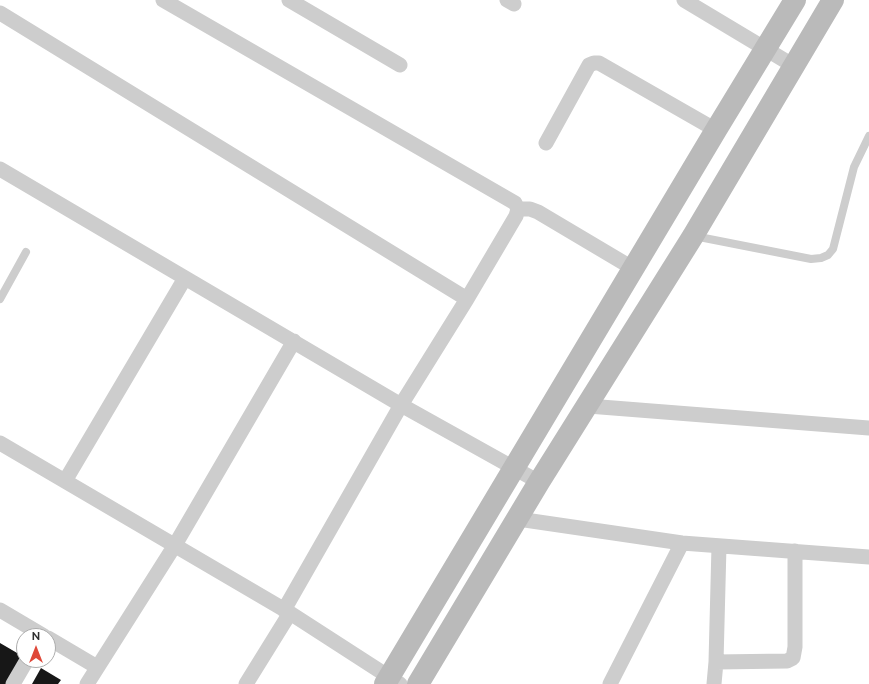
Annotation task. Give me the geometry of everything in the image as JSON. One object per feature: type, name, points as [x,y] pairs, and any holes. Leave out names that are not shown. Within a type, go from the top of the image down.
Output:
[{"type":"main road","points":[[392,682],[514,468],[795,0]]},
{"type":"main road","points":[[418,684],[539,482],[588,406],[693,236],[833,0]]},
{"type":"street","points":[[163,0],[515,203],[518,209],[516,216],[467,300],[401,405],[246,684]]},
{"type":"street","points":[[289,0],[400,65]]},
{"type":"street","points":[[684,0],[794,66]]},
{"type":"street","points":[[0,14],[467,300]]},
{"type":"street","points":[[546,143],[589,65],[594,63],[600,63],[716,130]]},
{"type":"street","points":[[0,169],[401,405],[539,482]]},
{"type":"street","points":[[518,209],[530,209],[538,212],[634,269]]},
{"type":"street","points":[[65,481],[185,278]]},
{"type":"street","points":[[87,684],[175,545],[294,341]]},
{"type":"street","points":[[588,406],[869,428]]},
{"type":"street","points":[[0,443],[287,612],[392,682]]},
{"type":"street","points":[[518,519],[682,543],[869,557]]},
{"type":"street","points":[[610,684],[682,543]]},
{"type":"street","points":[[714,684],[716,662],[719,546]]},
{"type":"street","points":[[716,662],[787,661],[793,658],[795,647],[795,551]]},
{"type":"street","points":[[0,610],[30,628]]},
{"type":"street","points":[[56,643],[97,667]]},
{"type":"street","points":[[13,684],[22,668]]},
{"type":"lane","points":[[693,236],[811,259],[821,258],[828,255],[833,250],[854,167],[869,136]]},
{"type":"lane","points":[[0,299],[26,252]]},
{"type":"building","points":[[0,643],[16,652],[16,668],[19,668],[12,684],[0,684]]},
{"type":"building","points":[[41,668],[61,680],[58,684],[32,684]]}]
